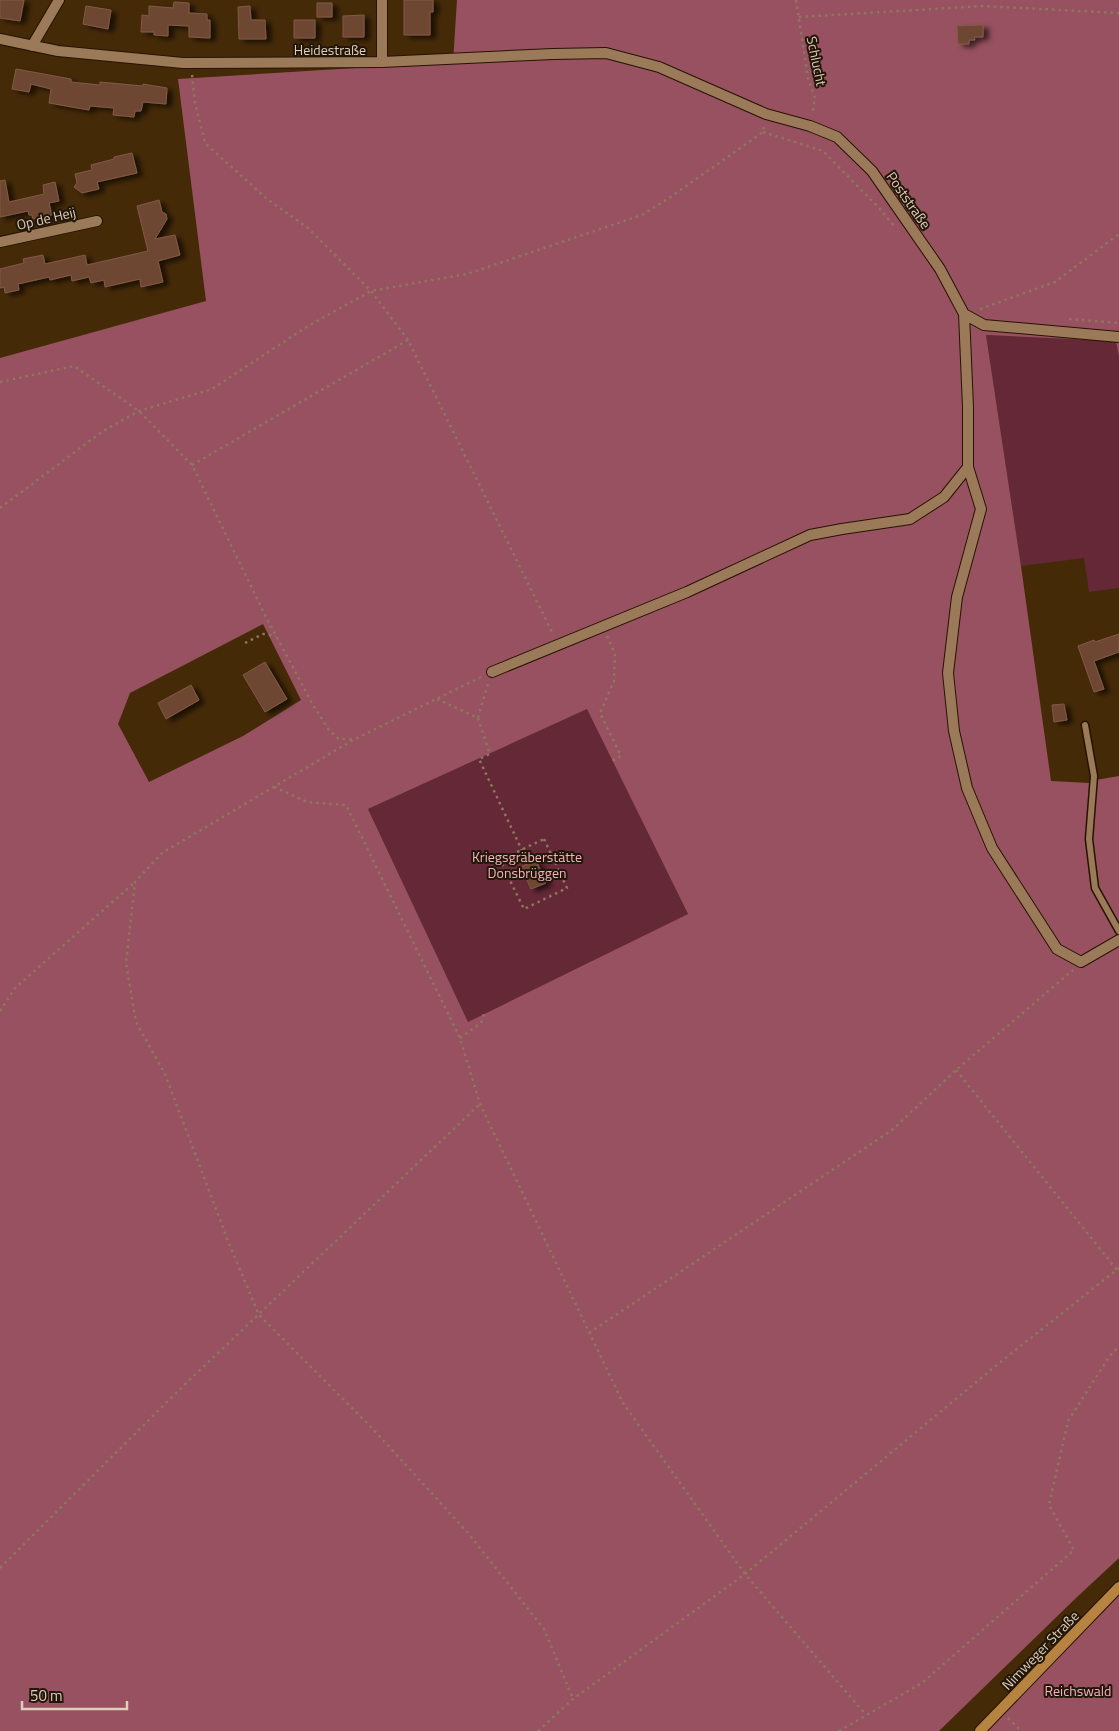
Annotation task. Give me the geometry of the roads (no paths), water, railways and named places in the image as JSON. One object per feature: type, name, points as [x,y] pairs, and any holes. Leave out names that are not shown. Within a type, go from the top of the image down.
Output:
[{"type":"main road","name":"Nimweger Straße","points":[[980,1731],[1119,1588]]},
{"type":"street","points":[[32,46],[59,0]]},
{"type":"street","points":[[382,0],[382,62]]},
{"type":"street","name":"Heidestraße","points":[[0,39],[58,51],[190,63],[382,62],[606,53],[659,67]]},
{"type":"street","name":"Poststraße","points":[[659,67],[766,114],[810,126],[837,137],[872,171],[940,269],[964,314]]},
{"type":"street","name":"Op de Heij","points":[[0,242],[97,221]]},
{"type":"street","points":[[964,314],[984,325],[1119,337]]},
{"type":"street","points":[[964,314],[968,407],[968,467],[981,509],[957,597],[948,673],[954,731],[966,788],[992,848],[1057,949],[1081,962],[1119,940]]},
{"type":"street","points":[[492,672],[686,592],[810,535],[910,519],[944,497],[968,467]]},
{"type":"lane","points":[[1084,725],[1094,776],[1089,840],[1095,888],[1119,931]]},
{"type":"park label","name":"Kriegsgräberstätte Donsbrüggen","points":[[527,864]]},
{"type":"park label","name":"Reichswald","points":[[1078,1690]]}]
